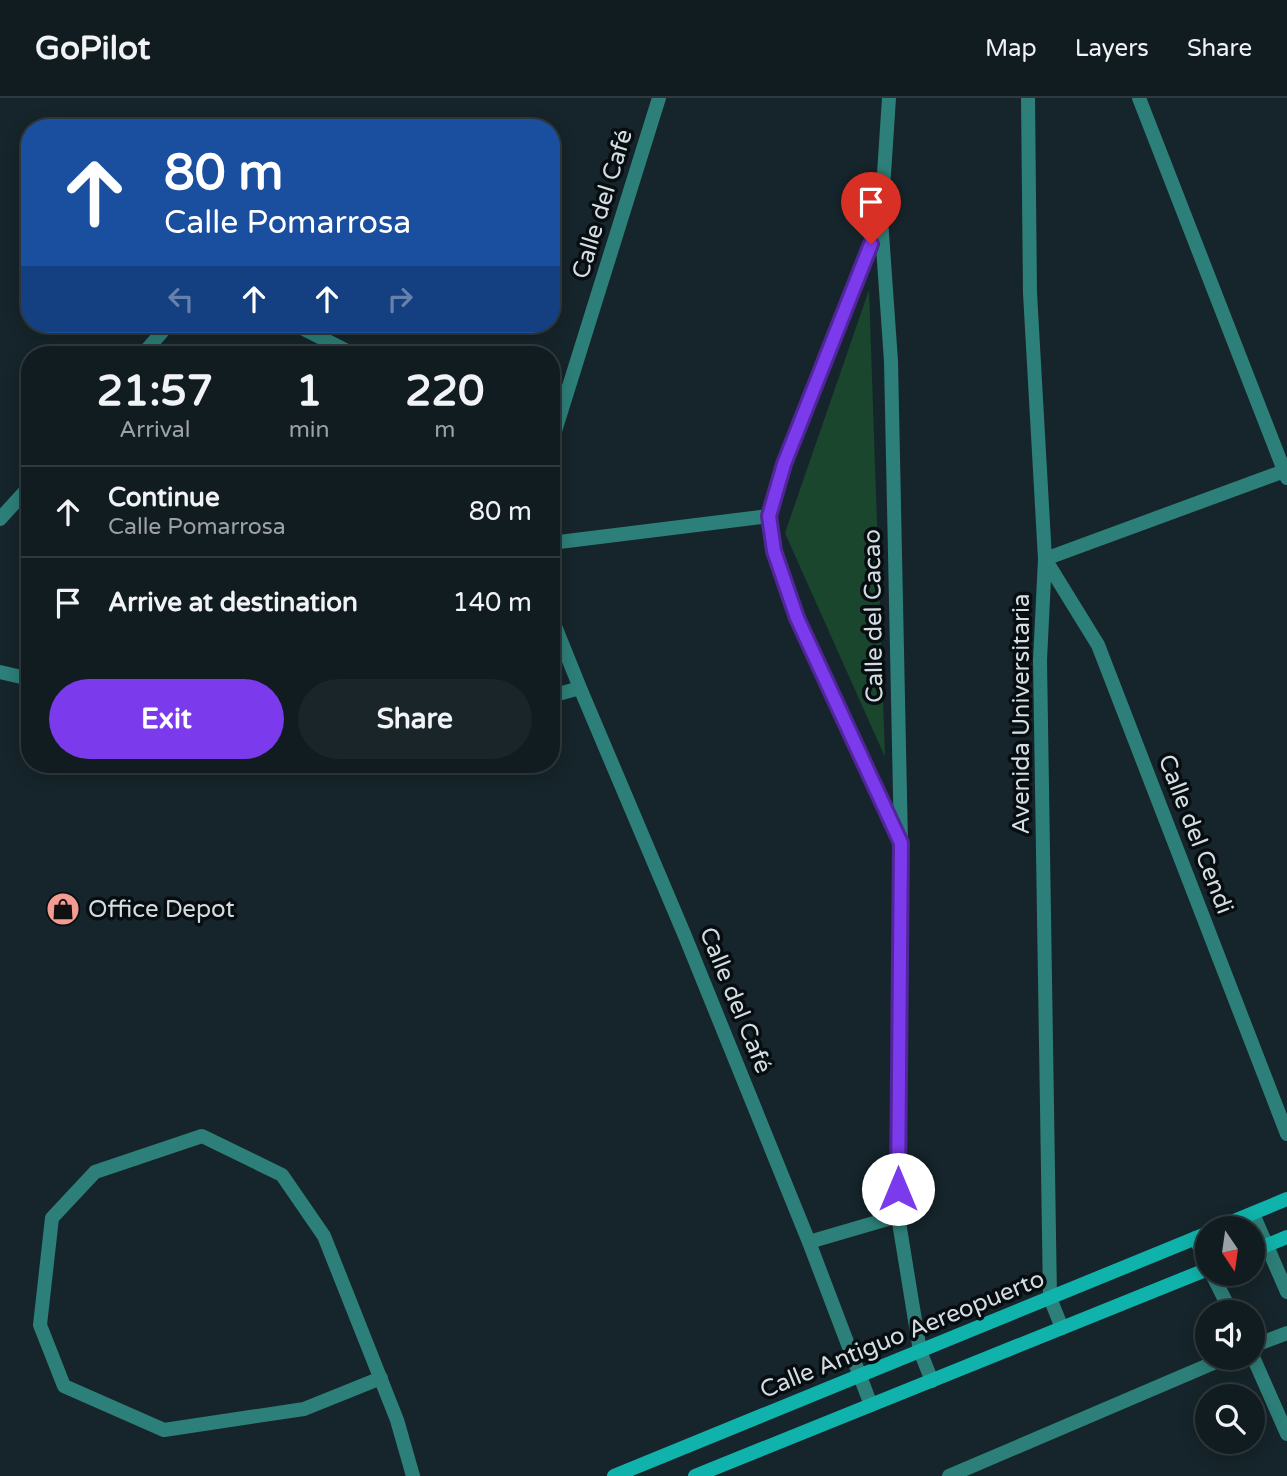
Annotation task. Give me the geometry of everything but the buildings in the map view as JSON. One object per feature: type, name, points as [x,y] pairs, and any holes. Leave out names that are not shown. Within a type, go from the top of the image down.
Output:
[{"type":"main road","points":[[1248,1216],[1287,1199]]},
{"type":"main road","points":[[1265,1246],[1287,1237]]},
{"type":"main road","name":"Calle Antiguo Aereopuerto","points":[[614,1476],[1195,1238]]},
{"type":"main road","points":[[695,1476],[1195,1272]]},
{"type":"street","name":"Calle del Café","points":[[560,415],[659,98]]},
{"type":"street","name":"Calle del Cacao","points":[[888,98],[881,219],[891,361],[901,843],[898,1216],[920,1351],[932,1381]]},
{"type":"street","name":"Avenida Universitaria","points":[[1028,98],[1030,293],[1045,559],[1040,660],[1051,1298],[1062,1328]]},
{"type":"street","points":[[1045,559],[1286,473],[1139,98]]},
{"type":"street","points":[[881,219],[784,464],[769,516],[774,551],[797,618],[901,843]]},
{"type":"street","points":[[312,333],[337,346]]},
{"type":"street","points":[[0,519],[21,496]]},
{"type":"street","points":[[560,542],[769,516]]},
{"type":"street","name":"Calle del Cendi","points":[[1045,559],[1098,645],[1287,1134]]},
{"type":"street","name":"Calle del Café","points":[[560,638],[685,936],[809,1242],[871,1405]]},
{"type":"street","points":[[0,673],[21,676]]},
{"type":"street","points":[[560,694],[580,688]]},
{"type":"street","points":[[381,1378],[304,1409],[164,1430],[64,1386],[40,1325],[52,1218],[95,1172],[202,1136],[282,1175],[324,1236],[381,1378],[397,1420],[413,1476]]},
{"type":"street","points":[[1253,1214],[1287,1292]]},
{"type":"street","points":[[809,1242],[898,1216]]},
{"type":"street","points":[[1265,1341],[1287,1333]]},
{"type":"street","points":[[949,1476],[972,1472],[1198,1370]]},
{"type":"street","points":[[1259,1370],[1287,1434]]},
{"type":"green space","points":[[869,290],[885,757],[785,533]]},
{"type":"place","name":"Office Depot","points":[[63,909]]},
{"type":"route","points":[[871,244],[784,464],[769,516],[774,551],[797,618],[901,843],[898,1189]]}]
